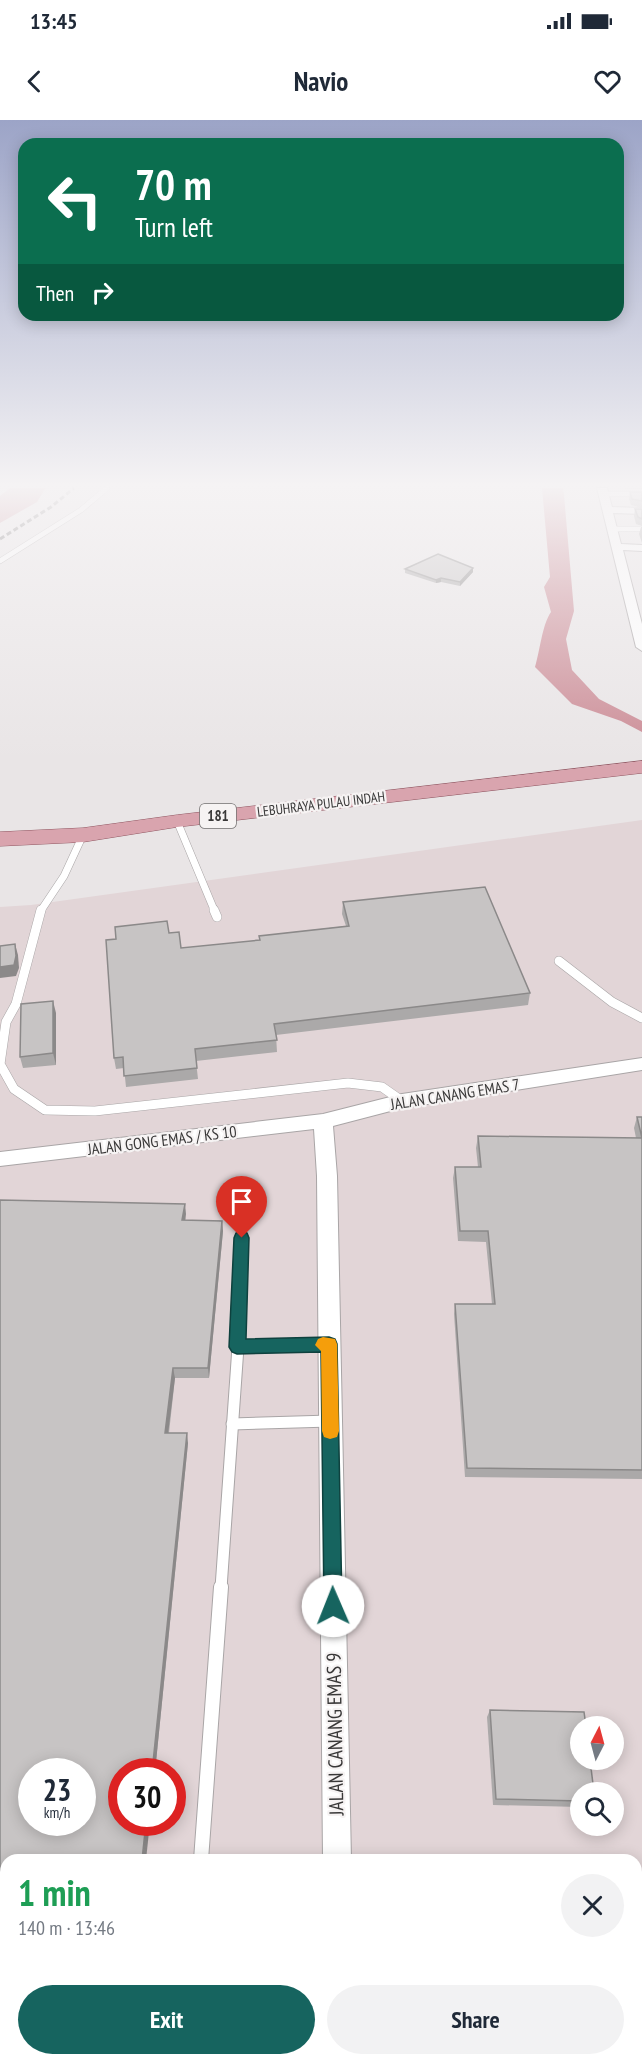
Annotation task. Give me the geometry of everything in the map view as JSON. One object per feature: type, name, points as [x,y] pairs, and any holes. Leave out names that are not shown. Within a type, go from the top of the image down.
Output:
[{"type":"main road","name":"LEBUHRAYA PULAU INDAH","points":[[0,839],[83,834],[642,752]]},
{"type":"main road","name":"LEBUHRAYA PULAU INDAH","points":[[0,825],[435,783],[642,766]]},
{"type":"street","points":[[625,579],[642,647]]},
{"type":"street","name":"JALAN CANANG EMAS 7","points":[[323,1121],[402,1101],[642,1064]]},
{"type":"street","name":"JALAN GONG EMAS / KS 10","points":[[0,1159],[323,1121]]},
{"type":"street","name":"JALAN CANANG EMAS 9","points":[[323,1121],[327,1176],[337,1854]]},
{"type":"lane","points":[[177,821],[217,917]]},
{"type":"lane","points":[[83,834],[64,876],[39,914],[28,966],[16,1004],[6,1022],[0,1064],[14,1089],[45,1110],[95,1111],[348,1083],[382,1087],[402,1101]]},
{"type":"lane","points":[[559,961],[612,1002],[642,1018]]},
{"type":"lane","points":[[201,1854],[232,1424],[242,1238]]},
{"type":"lane","points":[[237,1347],[329,1344]]},
{"type":"lane","points":[[232,1424],[330,1421]]},
{"type":"shaded area","points":[[549,579],[571,579],[574,611],[566,639],[572,670],[599,699],[642,721],[642,732],[621,721],[572,704],[535,667],[543,631],[551,612],[544,587]]},
{"type":"shaded area","points":[[642,820],[642,1854],[0,1854],[0,907],[31,905]]},
{"type":"building","points":[[445,579],[463,579],[460,582]]},
{"type":"building","points":[[485,887],[530,993],[274,1024],[277,1040],[195,1049],[197,1068],[124,1076],[123,1057],[114,1058],[106,940],[116,939],[115,927],[167,921],[169,933],[179,932],[181,948],[260,940],[259,936],[349,926],[343,902]]},
{"type":"building","points":[[15,944],[14,965],[0,967],[0,946]]},
{"type":"building","points":[[53,1001],[53,1053],[20,1057],[21,1004]]},
{"type":"building","points":[[637,1117],[642,1117],[642,1138]]},
{"type":"building","points":[[478,1136],[642,1138],[642,1470],[467,1468],[455,1304],[495,1304],[488,1231],[460,1231],[455,1167],[481,1167]]},
{"type":"building","points":[[0,1200],[185,1204],[182,1220],[222,1221],[208,1368],[173,1368],[165,1433],[187,1433],[153,1758],[108,1758],[108,1836],[145,1836],[143,1854],[0,1854]]},
{"type":"building","points":[[490,1710],[584,1712],[585,1716],[570,1716],[570,1770],[591,1770],[593,1782],[570,1782],[570,1801],[496,1799]]},
{"type":"slow traffic","points":[[323,1345],[329,1344],[330,1431]]},
{"type":"route","points":[[242,1238],[237,1347],[329,1344],[333,1606]]}]
